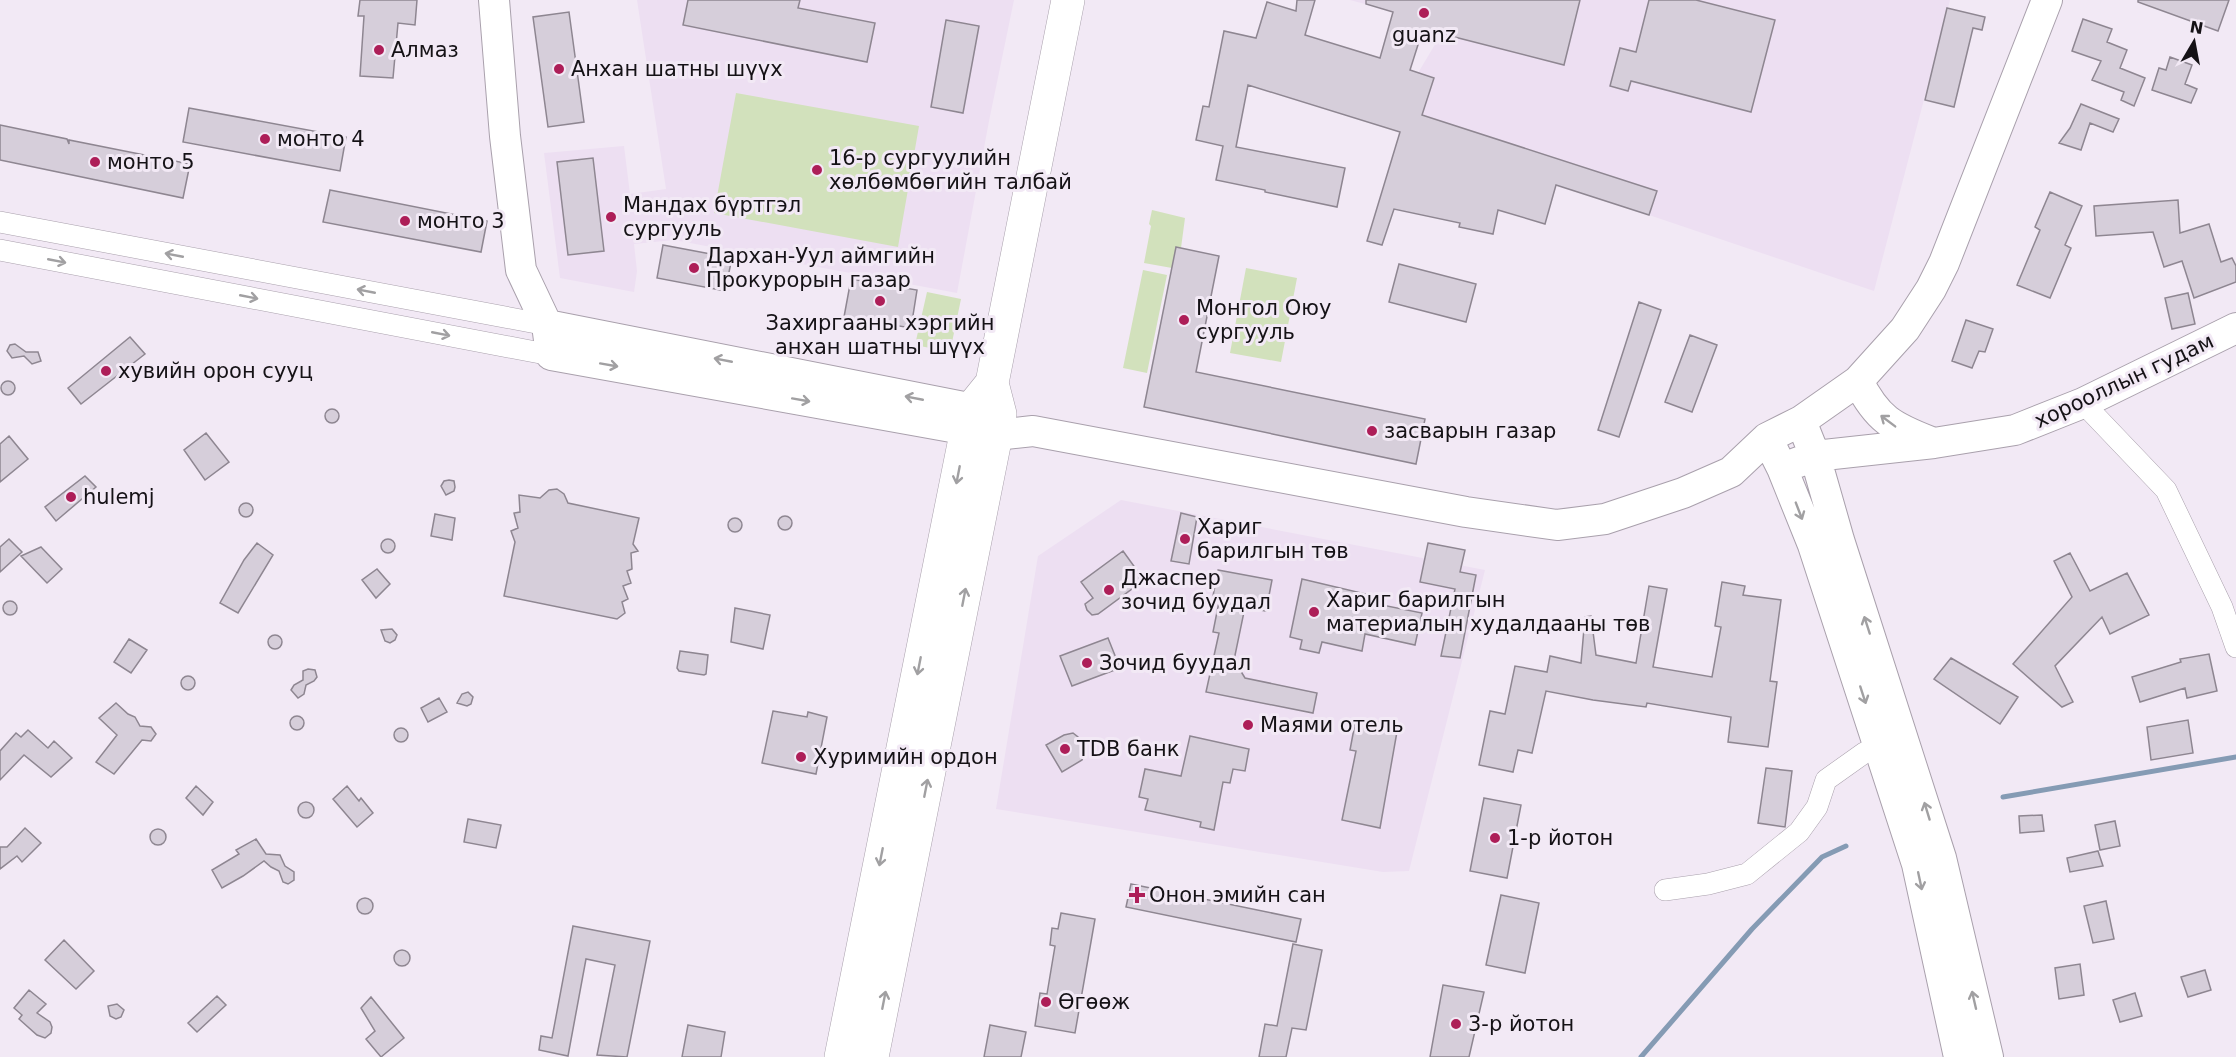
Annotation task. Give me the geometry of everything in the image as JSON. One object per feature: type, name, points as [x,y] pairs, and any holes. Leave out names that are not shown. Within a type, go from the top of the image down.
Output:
[{"type":"highway","points":[[841,1057],[984,422],[1068,0]]},
{"type":"highway","points":[[872,1057],[984,422]]},
{"type":"main road","points":[[494,0],[505,136],[521,270],[547,326],[551,355],[984,422],[1466,512],[1557,525],[1605,519],[1683,493],[1731,472],[1767,438],[1801,421],[1858,381],[1905,329],[1940,272],[2047,0]]},
{"type":"main road","points":[[547,326],[984,422]]},
{"type":"main road","name":"хорооллын гудам","points":[[1731,472],[1782,468],[1815,456],[1934,443],[2015,430],[2083,403],[2236,328]]},
{"type":"main road","points":[[1858,381],[1870,404],[1888,422],[1934,443]]},
{"type":"main road","points":[[1801,421],[1815,456],[1839,540],[1941,858],[1988,1057]]},
{"type":"main road","points":[[1767,438],[1782,468],[1813,545],[1917,864],[1959,1057]]},
{"type":"street","points":[[0,222],[547,326]]},
{"type":"street","points":[[0,250],[551,355]]},
{"type":"street","points":[[2083,403],[2166,490],[2222,607],[2236,647]]},
{"type":"street","points":[[1665,890],[1708,884],[1747,874],[1799,832],[1817,807],[1826,780],[1864,753],[1879,746]]},
{"type":"shaded area","points":[[637,0],[1014,0],[957,293],[674,240],[634,244],[637,271],[634,292],[560,278],[544,153],[624,146],[630,194],[666,189]]},
{"type":"shaded area","points":[[1350,0],[1950,0],[1874,291],[1399,134],[1418,73],[1446,26]]},
{"type":"shaded area","points":[[1121,500],[1485,570],[1409,871],[1383,872],[996,809],[1038,556]]},
{"type":"green space","name":"16-р сургуулийн хөлбөмбөгийн талбай","points":[[736,93],[919,126],[898,247],[714,213]]},
{"type":"green space","points":[[1152,210],[1185,218],[1181,248],[1176,247],[1172,268],[1144,263]]},
{"type":"green space","points":[[1246,268],[1297,278],[1281,362],[1230,353]]},
{"type":"green space","points":[[1143,270],[1167,275],[1147,373],[1123,368]]},
{"type":"green space","points":[[927,292],[961,299],[950,352],[915,345]]},
{"type":"building","name":"Алмаз","points":[[360,0],[417,0],[415,25],[398,23],[393,78],[360,76],[364,16],[358,16]]},
{"type":"building","points":[[688,0],[800,0],[798,8],[875,23],[867,62],[683,25]]},
{"type":"building","points":[[1297,0],[1315,0],[1305,35],[1380,58],[1393,12],[1366,4],[1366,0],[1580,0],[1564,65],[1423,29],[1410,70],[1434,78],[1422,115],[1657,191],[1649,215],[1556,185],[1545,224],[1498,210],[1493,234],[1459,227],[1460,223],[1394,209],[1382,245],[1367,241],[1400,132],[1248,85],[1236,147],[1345,168],[1337,207],[1216,180],[1223,146],[1196,140],[1203,106],[1209,107],[1224,31],[1256,38],[1267,2],[1296,11]]},
{"type":"building","points":[[1649,0],[1696,0],[1775,20],[1751,112],[1631,81],[1628,91],[1610,86],[1620,48],[1636,52]]},
{"type":"building","points":[[2138,0],[2229,0],[2218,31],[2138,2]]},
{"type":"building","points":[[1947,8],[1985,17],[1982,30],[1973,28],[1954,107],[1925,100]]},
{"type":"building","name":"Анхан шатны шүүх","points":[[569,12],[584,122],[548,127],[533,17]]},
{"type":"building","points":[[2083,19],[2112,29],[2107,42],[2127,50],[2120,68],[2145,78],[2134,106],[2121,100],[2124,92],[2092,80],[2101,61],[2072,51]]},
{"type":"building","points":[[946,20],[979,26],[963,113],[931,107]]},
{"type":"building","points":[[2170,57],[2192,65],[2185,84],[2197,89],[2191,103],[2152,90],[2159,68],[2166,70]]},
{"type":"building","points":[[2081,104],[2119,119],[2113,132],[2090,123],[2081,150],[2059,143],[2070,128]]},
{"type":"building","name":"монто 4","points":[[189,108],[346,137],[340,171],[183,142]]},
{"type":"building","name":"монто 5","points":[[0,125],[67,139],[69,144],[69,140],[190,164],[183,198],[0,160]]},
{"type":"building","name":"Мандах бүртгэл сургууль","points":[[593,158],[604,251],[568,255],[557,162]]},
{"type":"building","name":"монто 3","points":[[330,190],[487,221],[481,252],[323,222]]},
{"type":"building","points":[[2050,192],[2082,206],[2065,245],[2071,248],[2050,298],[2017,285],[2040,230],[2035,227]]},
{"type":"building","points":[[2178,200],[2180,233],[2209,224],[2221,262],[2232,258],[2236,266],[2236,282],[2194,298],[2182,261],[2164,267],[2153,232],[2096,236],[2094,206]]},
{"type":"building","name":"Дархан-Уул аймгийн Прокурорын газар","points":[[663,245],[732,258],[725,291],[657,278]]},
{"type":"building","name":"Монгол Оюу сургууль","points":[[1176,247],[1219,256],[1196,372],[1425,419],[1416,464],[1144,407]]},
{"type":"building","points":[[1399,264],[1476,284],[1466,322],[1389,302]]},
{"type":"building","name":"Захиргааны хэргийн анхан шатны шүүх","points":[[851,279],[917,290],[911,328],[844,317]]},
{"type":"building","points":[[2188,293],[2195,324],[2172,329],[2165,298]]},
{"type":"building","points":[[1639,302],[1661,310],[1619,437],[1598,430]]},
{"type":"building","points":[[1966,320],[1993,329],[1985,352],[1979,351],[1972,368],[1952,361]]},
{"type":"building","points":[[1690,335],[1717,345],[1692,412],[1665,402]]},
{"type":"building","name":"хувийн орон сууц","points":[[130,337],[145,354],[81,404],[68,388]]},
{"type":"building","points":[[15,344],[26,352],[38,352],[41,361],[32,364],[24,356],[12,358],[7,351],[10,345]]},
{"type":"building","points":[[8,381],[13,383],[15,388],[13,393],[8,395],[3,393],[1,388],[3,383]]},
{"type":"building","points":[[332,409],[337,411],[339,416],[337,421],[332,423],[327,421],[325,416],[327,411]]},
{"type":"building","name":"хувийн орон сууц","points":[[206,433],[229,462],[205,480],[184,450]]},
{"type":"building","points":[[9,436],[28,459],[0,482],[0,444]]},
{"type":"building","name":"hulemj","points":[[85,476],[96,487],[56,521],[45,507]]},
{"type":"building","points":[[444,481],[454,481],[455,487],[454,491],[446,495],[441,486]]},
{"type":"building","points":[[557,489],[564,494],[568,503],[639,518],[633,544],[638,551],[631,553],[632,569],[627,571],[631,583],[623,586],[628,599],[622,602],[625,613],[617,619],[504,596],[515,542],[511,531],[518,528],[514,513],[520,512],[519,495],[540,498],[549,490]]},
{"type":"building","points":[[246,503],[251,505],[253,510],[251,515],[246,517],[241,515],[239,510],[241,505]]},
{"type":"building","name":"Хариг барилгын төв","points":[[1181,513],[1197,517],[1189,564],[1171,561]]},
{"type":"building","points":[[435,514],[455,518],[452,540],[431,536]]},
{"type":"building","points":[[782,516],[788,516],[792,523],[788,530],[782,530],[778,526],[778,520]]},
{"type":"building","points":[[735,518],[740,520],[742,525],[740,530],[735,532],[730,530],[728,525],[730,520]]},
{"type":"building","points":[[9,539],[22,552],[0,572],[0,547]]},
{"type":"building","points":[[385,539],[391,539],[395,546],[391,553],[385,553],[381,549],[381,543]]},
{"type":"building","points":[[257,543],[273,555],[238,613],[220,603],[244,560]]},
{"type":"building","points":[[1428,543],[1465,550],[1460,572],[1476,575],[1460,658],[1441,656],[1455,589],[1420,582]]},
{"type":"building","points":[[41,547],[62,569],[47,583],[21,556]]},
{"type":"building","name":"Джаспер зочид буудал","points":[[1123,551],[1144,580],[1098,614],[1092,615],[1085,604],[1093,598],[1081,582]]},
{"type":"building","points":[[2070,553],[2090,591],[2127,573],[2149,615],[2110,634],[2102,617],[2055,666],[2073,702],[2062,707],[2013,664],[2072,597],[2054,561]]},
{"type":"building","points":[[377,569],[390,584],[376,598],[362,580]]},
{"type":"building","points":[[1218,570],[1272,580],[1266,611],[1245,607],[1234,660],[1245,678],[1317,693],[1313,713],[1206,692],[1219,633],[1213,632],[1219,602],[1212,601]]},
{"type":"building","points":[[1302,579],[1374,596],[1372,603],[1422,613],[1415,645],[1365,634],[1362,651],[1322,642],[1319,653],[1300,649],[1302,640],[1290,637]]},
{"type":"building","points":[[1722,582],[1745,586],[1743,595],[1781,600],[1770,681],[1777,682],[1768,747],[1728,742],[1731,717],[1647,703],[1646,707],[1593,700],[1546,691],[1532,753],[1518,750],[1513,772],[1479,765],[1490,711],[1505,714],[1515,666],[1547,672],[1550,656],[1581,663],[1585,617],[1591,616],[1596,655],[1636,663],[1649,586],[1667,589],[1653,667],[1712,677],[1721,627],[1715,626]]},
{"type":"building","points":[[10,601],[15,603],[17,608],[15,613],[10,615],[5,613],[3,608],[5,603]]},
{"type":"building","points":[[735,608],[770,615],[763,649],[731,642]]},
{"type":"building","points":[[392,629],[397,635],[390,643],[385,641],[381,630]]},
{"type":"building","points":[[275,635],[280,637],[282,642],[280,647],[275,649],[270,647],[268,642],[270,637]]},
{"type":"building","name":"Зочид буудал","points":[[1108,638],[1120,668],[1072,686],[1060,656]]},
{"type":"building","points":[[129,639],[147,650],[131,673],[114,662]]},
{"type":"building","points":[[680,651],[708,655],[706,674],[679,671],[677,668]]},
{"type":"building","points":[[2209,654],[2217,691],[2187,698],[2185,688],[2140,702],[2132,677],[2181,662],[2180,659]]},
{"type":"building","points":[[1951,658],[2018,697],[2000,724],[1934,679]]},
{"type":"building","points":[[315,670],[317,677],[306,685],[304,694],[298,698],[291,690],[294,685],[303,680],[303,671]]},
{"type":"building","points":[[188,676],[193,678],[195,683],[193,688],[188,690],[183,688],[181,683],[183,678]]},
{"type":"building","points":[[468,692],[473,697],[471,704],[467,706],[457,703],[462,694]]},
{"type":"building","points":[[439,698],[447,712],[428,722],[421,708]]},
{"type":"building","points":[[116,703],[135,717],[140,726],[151,727],[156,734],[151,741],[142,740],[114,774],[96,762],[117,735],[99,718]]},
{"type":"building","points":[[773,711],[807,717],[808,712],[827,717],[816,774],[762,763]]},
{"type":"building","points":[[294,716],[300,716],[304,723],[300,730],[294,730],[290,726],[290,720]]},
{"type":"building","points":[[1356,718],[1398,726],[1380,828],[1342,820],[1356,751],[1350,750]]},
{"type":"building","points":[[2188,720],[2193,753],[2151,760],[2147,727]]},
{"type":"building","points":[[398,728],[404,728],[408,735],[404,742],[398,742],[394,738],[394,732]]},
{"type":"building","points":[[28,730],[48,748],[54,741],[72,758],[51,777],[24,755],[0,780],[0,751],[16,733],[21,737]]},
{"type":"building","name":"TDB банк","points":[[1073,733],[1078,737],[1084,753],[1082,760],[1062,772],[1046,745],[1064,735]]},
{"type":"building","points":[[1190,736],[1249,749],[1245,771],[1233,769],[1230,783],[1223,782],[1214,830],[1200,827],[1201,822],[1145,810],[1148,799],[1139,797],[1145,769],[1181,776]]},
{"type":"building","points":[[1766,768],[1792,771],[1785,827],[1758,823]]},
{"type":"building","points":[[196,786],[213,802],[203,815],[186,798]]},
{"type":"building","points":[[347,786],[373,813],[357,827],[333,799]]},
{"type":"building","name":"1-р йотон","points":[[1484,798],[1521,805],[1507,878],[1470,871]]},
{"type":"building","points":[[306,802],[314,810],[306,818],[298,810]]},
{"type":"building","points":[[2042,815],[2044,831],[2020,833],[2019,816]]},
{"type":"building","points":[[468,819],[501,825],[496,848],[464,842]]},
{"type":"building","points":[[2115,821],[2120,846],[2100,850],[2095,825]]},
{"type":"building","points":[[25,828],[41,843],[22,862],[17,856],[0,869],[0,847],[7,847]]},
{"type":"building","points":[[158,829],[166,837],[158,845],[150,837]]},
{"type":"building","points":[[256,839],[266,854],[280,855],[285,866],[294,872],[294,880],[288,884],[283,882],[279,871],[264,861],[222,888],[212,870],[239,854],[236,850]]},
{"type":"building","points":[[2098,851],[2103,866],[2070,872],[2067,858]]},
{"type":"building","points":[[1131,884],[1301,919],[1296,942],[1126,907]]},
{"type":"building","points":[[1501,895],[1539,903],[1525,973],[1486,965]]},
{"type":"building","points":[[365,898],[373,906],[365,914],[357,906]]},
{"type":"building","points":[[2106,901],[2114,939],[2093,943],[2084,906]]},
{"type":"building","points":[[1061,913],[1095,919],[1075,1033],[1035,1026],[1040,993],[1047,994],[1055,946],[1050,945],[1052,928],[1058,929]]},
{"type":"building","points":[[573,926],[650,941],[627,1057],[597,1055],[615,965],[586,959],[568,1056],[539,1050],[541,1036],[552,1038]]},
{"type":"building","points":[[64,940],[94,971],[76,989],[45,960]]},
{"type":"building","points":[[1293,944],[1322,950],[1306,1030],[1292,1028],[1286,1057],[1259,1057],[1265,1024],[1277,1026]]},
{"type":"building","points":[[402,950],[410,958],[402,966],[394,958]]},
{"type":"building","points":[[2080,964],[2084,995],[2059,999],[2055,968]]},
{"type":"building","points":[[2205,970],[2211,990],[2188,997],[2181,977]]},
{"type":"building","name":"3-р йотон","points":[[1443,985],[1484,992],[1469,1057],[1430,1057]]},
{"type":"building","points":[[29,990],[46,1004],[37,1013],[50,1022],[52,1027],[51,1033],[45,1038],[37,1035],[19,1019],[22,1015],[14,1008]]},
{"type":"building","points":[[2135,993],[2142,1016],[2120,1022],[2113,1000]]},
{"type":"building","points":[[217,996],[226,1005],[197,1032],[188,1023]]},
{"type":"building","points":[[371,997],[404,1038],[381,1057],[366,1039],[375,1031],[361,1008]]},
{"type":"building","points":[[117,1004],[124,1010],[121,1017],[116,1019],[110,1016],[108,1006]]},
{"type":"building","points":[[688,1025],[725,1032],[721,1057],[682,1057]]},
{"type":"building","points":[[990,1025],[1026,1032],[1021,1057],[984,1057]]},
{"type":"waterway","points":[[2003,797],[2236,757]]},
{"type":"waterway","points":[[1641,1057],[1752,929],[1822,857],[1846,846]]},
{"type":"place","name":"guanz","points":[[1424,13]]},
{"type":"place","name":"Алмаз","points":[[379,50]]},
{"type":"place","name":"Анхан шатны шүүх","points":[[559,69]]},
{"type":"place","name":"монто 4","points":[[265,139]]},
{"type":"place","name":"монто 5","points":[[95,162]]},
{"type":"place","name":"16-р сургуулийн хөлбөмбөгийн талбай","points":[[817,170]]},
{"type":"place","name":"Мандах бүртгэл сургууль","points":[[611,217]]},
{"type":"place","name":"монто 3","points":[[405,221]]},
{"type":"place","name":"Дархан-Уул аймгийн Прокурорын газар","points":[[694,268]]},
{"type":"place","name":"Захиргааны хэргийн анхан шатны шүүх","points":[[880,301]]},
{"type":"place","name":"Монгол Оюу сургууль","points":[[1184,320]]},
{"type":"place","name":"хувийн орон сууц","points":[[106,371]]},
{"type":"place","name":"засварын газар","points":[[1372,431]]},
{"type":"place","name":"hulemj","points":[[71,497]]},
{"type":"place","name":"Хариг барилгын төв","points":[[1185,539]]},
{"type":"place","name":"Джаспер зочид буудал","points":[[1109,590]]},
{"type":"place","name":"Хариг барилгын материалын худалдааны төв","points":[[1314,612]]},
{"type":"place","name":"Зочид буудал","points":[[1087,663]]},
{"type":"place","name":"Маями отель","points":[[1248,725]]},
{"type":"place","name":"TDB банк","points":[[1065,749]]},
{"type":"place","name":"Хуримийн ордон","points":[[801,757]]},
{"type":"place","name":"1-р йотон","points":[[1495,838]]},
{"type":"place","name":"Онон эмийн сан","points":[[1137,895]]},
{"type":"place","name":"Өгөөж","points":[[1046,1002]]},
{"type":"place","name":"3-р йотон","points":[[1456,1024]]}]
